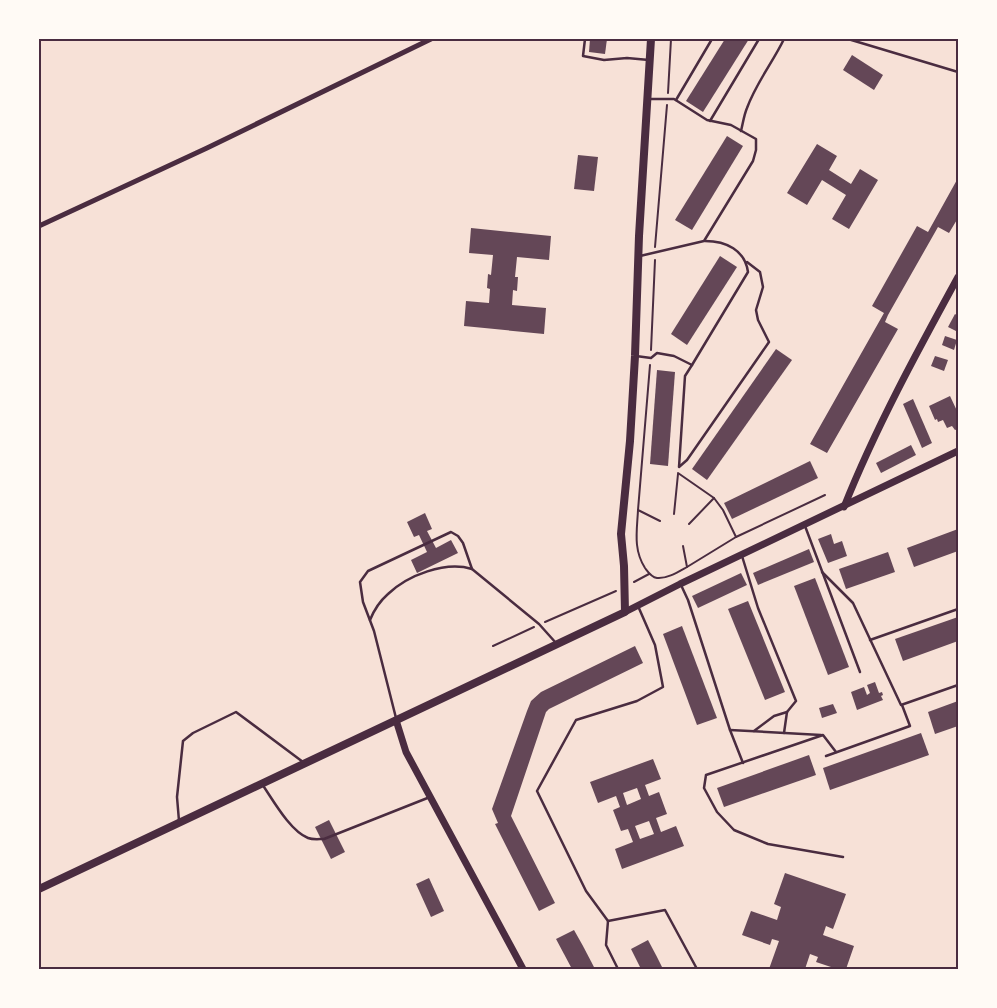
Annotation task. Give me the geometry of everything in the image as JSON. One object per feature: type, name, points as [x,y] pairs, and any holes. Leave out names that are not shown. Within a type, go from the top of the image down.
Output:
[{"type":"main road","points":[[39,889],[625,612],[621,534],[630,441],[651,39]]},
{"type":"street","points":[[39,226],[207,148],[431,39]]},
{"type":"street","points":[[844,507],[874,438],[917,352],[958,277]]},
{"type":"street","points":[[625,612],[958,451]]},
{"type":"street","points":[[396,720],[406,752],[523,969]]},
{"type":"lane","points":[[585,39],[583,56],[604,60],[627,58],[649,60]]},
{"type":"lane","points":[[676,100],[712,39]]},
{"type":"lane","points":[[710,121],[759,39]]},
{"type":"lane","points":[[741,130],[746,108],[784,39]]},
{"type":"lane","points":[[848,39],[958,72]]},
{"type":"lane","points":[[647,99],[676,100],[707,120],[731,125],[756,139],[753,161],[704,241]]},
{"type":"lane","points":[[639,256],[704,241],[718,241],[733,247],[760,272],[763,287],[756,310],[758,320],[769,342],[687,460],[679,467]]},
{"type":"lane","points":[[679,467],[686,376],[748,272],[747,262]]},
{"type":"lane","points":[[635,356],[651,358],[657,354],[674,356],[692,365]]},
{"type":"lane","points":[[804,526],[860,672]]},
{"type":"lane","points":[[396,720],[370,620],[363,602],[360,582],[368,571],[451,532],[458,536],[463,543],[472,569]]},
{"type":"lane","points":[[742,555],[758,608],[796,700],[787,712],[784,733]]},
{"type":"lane","points":[[370,620],[376,607],[388,593],[406,581],[445,566],[461,566],[472,569],[539,624],[557,644]]},
{"type":"lane","points":[[822,572],[853,603],[910,726],[826,756]]},
{"type":"lane","points":[[680,584],[688,600],[730,730],[743,763]]},
{"type":"lane","points":[[618,969],[606,946],[608,921],[586,891],[537,791],[576,720],[637,701],[663,687],[655,645],[637,606]]},
{"type":"lane","points":[[870,640],[958,609]]},
{"type":"lane","points":[[901,705],[958,685]]},
{"type":"lane","points":[[179,822],[177,797],[183,741],[193,733],[236,712],[304,763]]},
{"type":"lane","points":[[754,732],[774,716],[787,712]]},
{"type":"lane","points":[[730,730],[823,735],[836,752]]},
{"type":"lane","points":[[823,735],[706,775],[704,788],[717,812],[734,830],[768,844],[843,857]]},
{"type":"lane","points":[[261,783],[292,826],[307,838],[314,840],[324,839],[430,796]]},
{"type":"lane","points":[[608,921],[665,910],[698,969]]},
{"type":"path","points":[[671,39],[668,99],[655,252],[651,358],[638,510],[636,547],[639,558],[649,574],[656,578],[673,575],[736,537],[825,495]]},
{"type":"path","points":[[674,514],[679,467]]},
{"type":"path","points":[[678,473],[714,498],[723,510],[736,537]]},
{"type":"path","points":[[689,524],[714,498]]},
{"type":"path","points":[[638,510],[660,521]]},
{"type":"path","points":[[682,546],[687,567]]},
{"type":"path","points":[[493,646],[539,624],[606,596]]},
{"type":"building","points":[[590,39],[607,39],[605,54],[589,52]]},
{"type":"building","points":[[725,39],[749,39],[703,112],[686,101]]},
{"type":"building","points":[[852,55],[883,75],[874,90],[843,70]]},
{"type":"building","points":[[727,136],[743,146],[692,230],[675,220]]},
{"type":"building","points":[[817,144],[837,156],[829,170],[851,184],[860,169],[878,180],[849,229],[832,219],[846,195],[822,180],[807,205],[787,193]]},
{"type":"building","points":[[578,155],[598,157],[594,191],[574,189]]},
{"type":"building","points":[[958,178],[958,218],[949,233],[938,227],[888,315],[885,322],[898,329],[827,453],[810,444],[884,313],[872,306],[917,226],[928,232]]},
{"type":"building","points":[[471,228],[551,236],[549,260],[517,257],[515,277],[518,277],[517,291],[513,290],[512,305],[546,308],[544,334],[464,326],[466,301],[489,303],[488,274],[491,275],[493,255],[469,253]]},
{"type":"building","points":[[720,256],[737,267],[687,345],[671,334]]},
{"type":"building","points":[[955,314],[958,316],[958,332],[948,327]]},
{"type":"building","points":[[945,336],[957,340],[954,350],[942,345]]},
{"type":"building","points":[[776,349],[792,360],[707,480],[692,469]]},
{"type":"building","points":[[935,356],[948,360],[944,371],[931,366]]},
{"type":"building","points":[[657,370],[675,372],[668,466],[650,464]]},
{"type":"building","points":[[950,396],[958,413],[958,429],[955,430],[952,426],[947,428],[943,420],[938,422],[937,419],[935,420],[929,406]]},
{"type":"building","points":[[913,399],[932,443],[922,448],[903,404]]},
{"type":"building","points":[[911,445],[916,455],[881,473],[876,463]]},
{"type":"building","points":[[810,461],[818,478],[732,519],[724,503]]},
{"type":"building","points":[[425,513],[432,529],[427,531],[436,548],[451,540],[458,553],[417,573],[411,560],[427,552],[419,535],[414,537],[407,522]]},
{"type":"building","points":[[958,529],[958,551],[914,567],[907,548]]},
{"type":"building","points":[[831,534],[834,544],[842,541],[847,556],[828,563],[818,539]]},
{"type":"building","points":[[809,549],[814,562],[758,585],[753,573]]},
{"type":"building","points":[[888,552],[895,572],[846,589],[839,569]]},
{"type":"building","points":[[741,573],[747,585],[698,608],[692,596]]},
{"type":"building","points":[[815,578],[849,667],[828,675],[794,586]]},
{"type":"building","points":[[748,601],[785,692],[765,700],[728,609]]},
{"type":"building","points":[[958,617],[958,641],[903,661],[895,639]]},
{"type":"building","points":[[682,626],[717,718],[697,725],[663,634]]},
{"type":"building","points":[[635,646],[643,663],[546,712],[511,816],[555,903],[539,911],[495,824],[498,823],[492,809],[527,711],[531,701],[541,692]]},
{"type":"building","points":[[875,682],[879,693],[882,692],[883,700],[857,710],[851,692],[864,687],[867,695],[870,693],[867,685]]},
{"type":"building","points":[[958,701],[958,726],[935,734],[928,712]]},
{"type":"building","points":[[833,704],[837,713],[822,718],[819,708]]},
{"type":"building","points":[[921,733],[929,755],[830,790],[823,768]]},
{"type":"building","points":[[809,755],[816,775],[724,807],[717,788]]},
{"type":"building","points":[[653,759],[661,779],[645,785],[649,796],[659,792],[667,814],[656,818],[661,832],[676,826],[684,846],[622,869],[615,849],[633,842],[628,829],[621,831],[613,810],[620,807],[616,796],[598,803],[590,782]],"holes":[[[637,788],[641,799],[627,805],[623,793]],[[649,821],[654,834],[640,839],[635,826]]]},
{"type":"building","points":[[329,820],[345,852],[331,859],[315,827]]},
{"type":"building","points":[[785,873],[846,894],[833,929],[826,926],[823,935],[854,946],[846,969],[837,969],[816,962],[818,957],[810,954],[805,969],[769,969],[779,941],[772,939],[770,945],[742,935],[751,911],[777,920],[781,907],[774,904]]},
{"type":"building","points":[[429,878],[444,911],[431,917],[416,884]]},
{"type":"building","points":[[574,930],[595,969],[572,969],[556,939]]},
{"type":"building","points":[[648,940],[663,969],[641,969],[631,949]]}]
